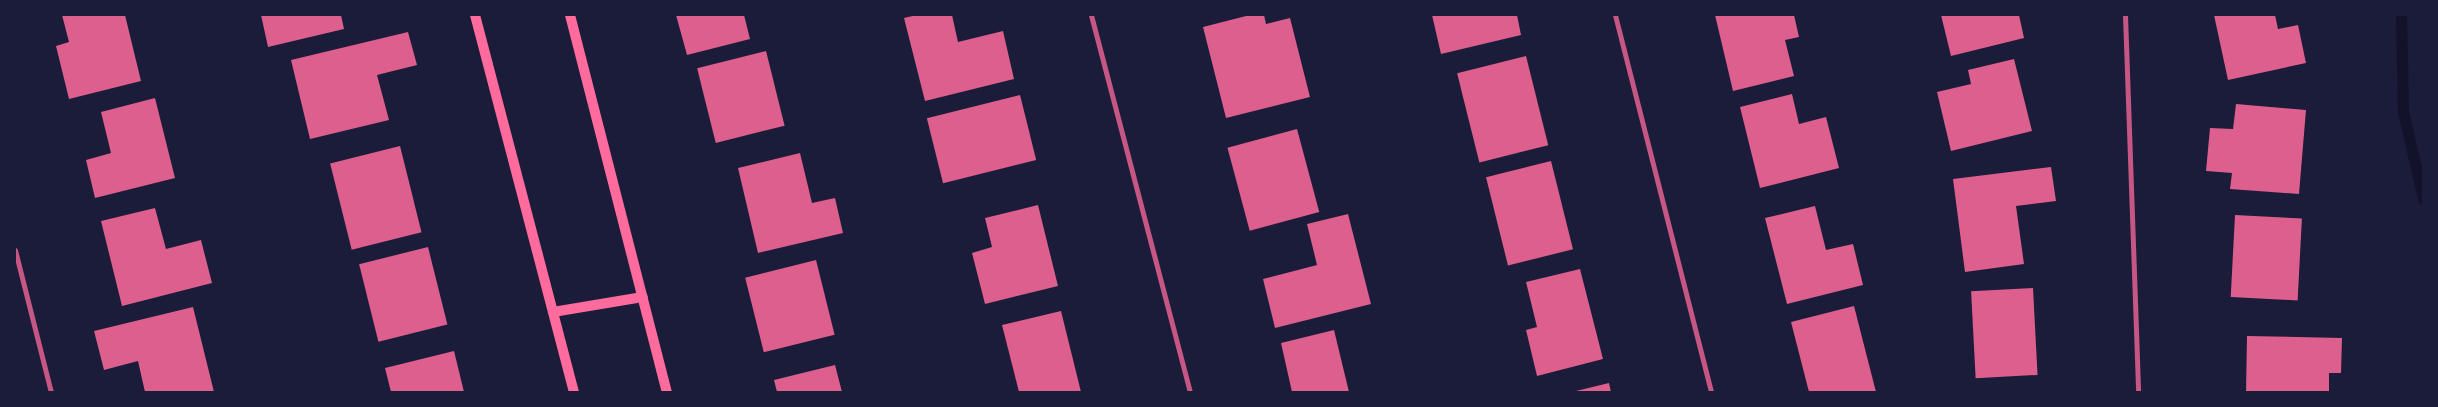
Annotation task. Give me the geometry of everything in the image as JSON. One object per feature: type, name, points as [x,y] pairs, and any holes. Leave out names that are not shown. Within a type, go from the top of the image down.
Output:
[{"type":"main road","points":[[475,15],[574,392]]},
{"type":"main road","points":[[570,15],[668,392]]},
{"type":"main road","points":[[553,312],[643,297]]},
{"type":"street","points":[[1092,15],[1190,392]]},
{"type":"street","points":[[1615,15],[1711,392]]},
{"type":"street","points":[[2125,15],[2138,392]]},
{"type":"street","points":[[15,250],[51,392]]},
{"type":"building","points":[[62,15],[125,15],[141,81],[69,99],[56,46],[69,42]]},
{"type":"building","points":[[261,15],[341,15],[344,29],[268,47]]},
{"type":"building","points":[[676,15],[744,15],[750,39],[687,55]]},
{"type":"building","points":[[917,15],[952,15],[958,42],[1003,31],[1014,79],[925,101],[904,18]]},
{"type":"building","points":[[1250,15],[1264,15],[1266,24],[1290,18],[1310,97],[1226,118],[1203,27]]},
{"type":"building","points":[[1432,15],[1517,15],[1521,35],[1441,54]]},
{"type":"building","points":[[1715,15],[1794,15],[1799,37],[1785,40],[1794,76],[1733,91]]},
{"type":"building","points":[[1941,15],[2019,15],[2024,38],[1951,56]]},
{"type":"building","points":[[2214,15],[2275,15],[2278,29],[2298,25],[2306,63],[2228,80]]},
{"type":"building","points":[[408,32],[417,65],[377,75],[389,120],[310,139],[291,60]]},
{"type":"building","points":[[766,51],[785,126],[716,143],[697,68]]},
{"type":"building","points":[[1526,56],[1548,145],[1479,162],[1457,73]]},
{"type":"building","points":[[2014,59],[2032,131],[1951,151],[1937,92],[1971,84],[1968,70]]},
{"type":"building","points":[[1792,94],[1799,124],[1826,117],[1839,168],[1760,188],[1740,107]]},
{"type":"building","points":[[1020,95],[1036,160],[943,183],[927,118]]},
{"type":"building","points":[[155,98],[175,178],[95,198],[86,160],[111,153],[101,112]]},
{"type":"building","points":[[2236,104],[2306,110],[2299,194],[2230,189],[2232,173],[2206,171],[2210,128],[2233,129]]},
{"type":"building","points":[[1297,129],[1319,212],[1250,231],[1227,148]]},
{"type":"building","points":[[400,146],[422,232],[352,250],[330,163]]},
{"type":"building","points":[[800,153],[812,203],[835,198],[843,233],[758,253],[738,168]]},
{"type":"building","points":[[1551,161],[1573,249],[1508,266],[1486,177]]},
{"type":"building","points":[[2051,167],[2056,201],[2016,206],[2024,264],[1965,272],[1953,179]]},
{"type":"building","points":[[1038,205],[1058,286],[985,304],[972,253],[992,247],[985,218]]},
{"type":"building","points":[[1815,206],[1826,250],[1853,244],[1863,285],[1787,304],[1765,218]]},
{"type":"building","points":[[155,208],[166,249],[201,240],[212,283],[122,306],[101,221]]},
{"type":"building","points":[[1348,214],[1371,304],[1275,328],[1263,279],[1317,265],[1307,224]]},
{"type":"building","points":[[2235,215],[2302,219],[2298,300],[2231,297]]},
{"type":"building","points":[[428,247],[447,325],[378,342],[359,264]]},
{"type":"building","points":[[816,260],[835,335],[764,352],[745,278]]},
{"type":"building","points":[[1580,269],[1603,359],[1537,376],[1526,330],[1537,327],[1526,282]]},
{"type":"building","points":[[2033,288],[2038,375],[1976,378],[1971,291]]},
{"type":"building","points":[[1854,306],[1876,392],[1809,392],[1791,322]]},
{"type":"building","points":[[193,307],[214,392],[145,392],[138,361],[104,370],[94,331]]},
{"type":"building","points":[[1061,311],[1081,392],[1019,392],[1002,325]]},
{"type":"building","points":[[1334,330],[1349,392],[1292,392],[1281,343]]},
{"type":"building","points":[[2247,336],[2342,338],[2341,373],[2329,373],[2329,392],[2246,392]]},
{"type":"building","points":[[454,351],[464,392],[391,392],[385,368]]},
{"type":"building","points":[[835,365],[842,392],[777,392],[774,380]]},
{"type":"building","points":[[1609,383],[1611,392],[1576,392],[1576,391]]},
{"type":"waterway","points":[[2401,15],[2403,111],[2423,199]]}]
